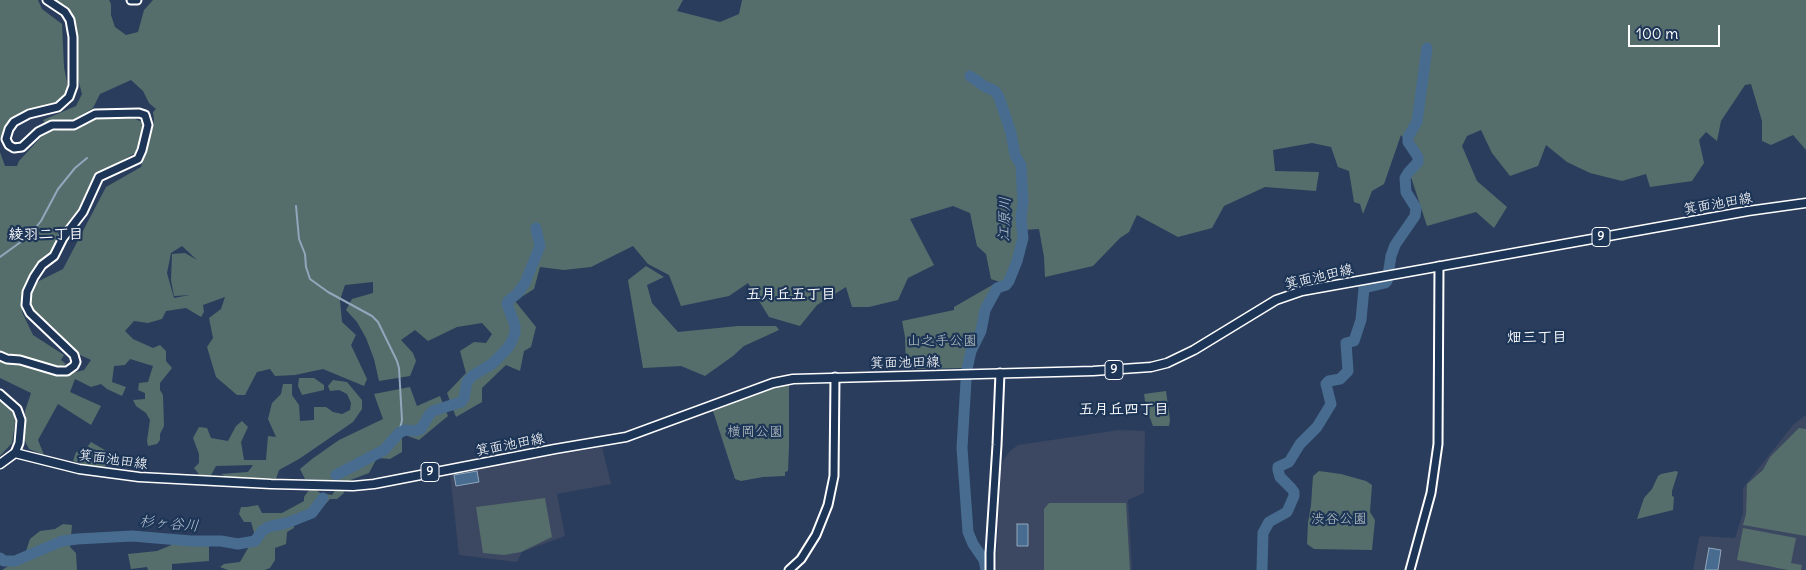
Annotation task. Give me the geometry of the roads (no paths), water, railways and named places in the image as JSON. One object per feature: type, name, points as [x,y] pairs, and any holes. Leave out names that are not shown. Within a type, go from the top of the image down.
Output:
[{"type":"main road","name":"箕面池田線","points":[[15,452],[79,469],[131,477],[262,484],[353,486],[374,484],[626,437],[773,383],[793,379],[1151,367],[1167,363],[1194,350],[1286,295],[1397,273],[1748,211],[1806,203]]},
{"type":"main road","points":[[0,464],[15,452]]},
{"type":"street","points":[[0,356],[57,371],[67,371],[74,366],[76,362],[74,355],[30,313],[26,305],[27,292],[42,265],[54,256],[63,238],[83,212],[99,177],[138,159],[148,125],[145,115],[139,113],[95,114],[74,124],[52,125],[38,132],[22,147],[14,148],[9,145],[6,139],[8,129],[14,122],[29,114],[58,107],[69,97],[73,86],[73,37],[70,20],[66,12],[47,0]]},
{"type":"street","points":[[131,0],[138,0]]},
{"type":"street","points":[[1410,570],[1431,493],[1438,444],[1438,266]]},
{"type":"street","points":[[990,570],[998,445],[1000,373]]},
{"type":"street","points":[[789,570],[801,559],[816,535],[828,505],[834,476],[836,377]]},
{"type":"street","points":[[0,394],[17,410],[21,420],[15,452]]},
{"type":"waterway","points":[[1262,570],[1263,533],[1269,522],[1287,512],[1294,496],[1294,492],[1280,477],[1278,467],[1289,462],[1300,444],[1317,427],[1331,404],[1326,384],[1329,381],[1340,379],[1348,371],[1346,343],[1354,341],[1361,320],[1364,288],[1387,281],[1391,256],[1395,245],[1415,216],[1416,208],[1406,192],[1405,178],[1418,162],[1418,157],[1408,142],[1408,137],[1417,122],[1427,48]]},
{"type":"waterway","name":"江原川","points":[[967,369],[971,351],[981,331],[985,310],[997,288],[1006,285],[1009,281],[1023,238],[1021,165],[1015,155],[1011,133],[999,97],[995,91],[970,76]]},
{"type":"waterway","points":[[0,257],[29,236],[41,221],[58,189],[75,168],[87,158]]},
{"type":"waterway","points":[[296,206],[299,239],[305,254],[306,267],[310,279],[328,292],[372,316],[378,322],[397,361],[402,420],[399,433]]},
{"type":"waterway","name":"杉ヶ谷川","points":[[336,475],[384,450],[399,433],[405,430],[415,431],[421,429],[433,411],[461,402],[464,398],[467,382],[472,376],[492,364],[506,350],[515,333],[515,325],[507,304],[525,283],[540,246],[536,228]]},
{"type":"waterway","name":"江原川","points":[[966,381],[962,448],[968,532],[973,544],[984,560],[986,570]]},
{"type":"waterway","name":"杉ヶ谷川","points":[[0,558],[4,561],[15,561],[62,541],[77,539],[132,536],[191,541],[221,541],[238,544],[255,541],[262,531],[268,527],[287,523],[312,513],[323,498]]},
{"type":"district","name":"綾羽二丁目","points":[[46,235]]},
{"type":"district","name":"五月丘五丁目","points":[[791,295]]},
{"type":"district","name":"畑三丁目","points":[[1537,338]]},
{"type":"district","name":"五月丘四丁目","points":[[1124,410]]},
{"type":"park label","name":"山之手公園","points":[[942,341]]},
{"type":"park label","name":"横岡公園","points":[[755,432]]},
{"type":"park label","name":"渋谷公園","points":[[1339,519]]}]
